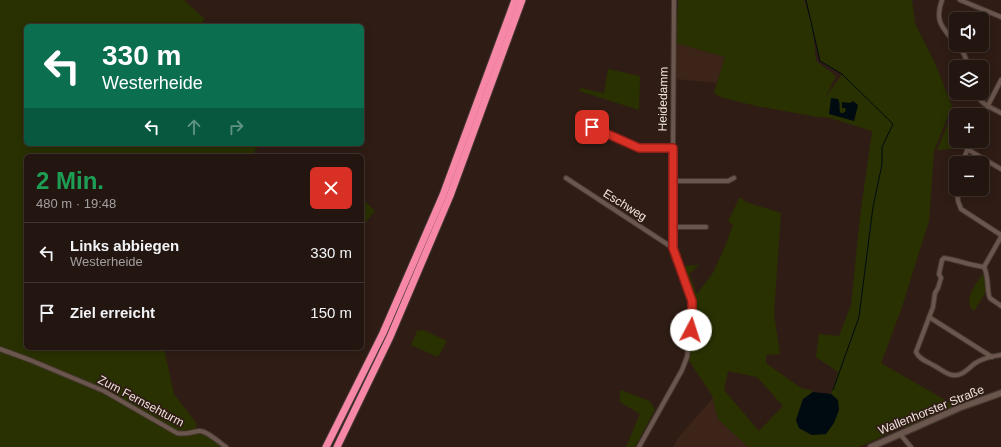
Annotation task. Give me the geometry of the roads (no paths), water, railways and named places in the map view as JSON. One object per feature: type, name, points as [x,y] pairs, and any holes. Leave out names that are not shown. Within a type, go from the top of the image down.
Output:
[{"type":"highway","points":[[326,447],[382,333],[443,195],[515,0]]},
{"type":"highway","points":[[337,447],[390,337],[450,196],[522,0]]},
{"type":"main road","name":"Wallenhorster Straße","points":[[871,447],[959,408],[1001,393]]},
{"type":"street","name":"Heidedamm","points":[[639,447],[682,370],[687,357],[692,316],[692,301],[673,248],[674,0]]},
{"type":"street","points":[[942,0],[939,9],[939,20],[949,36]]},
{"type":"street","points":[[960,0],[1001,17]]},
{"type":"street","points":[[987,106],[1001,80]]},
{"type":"street","points":[[979,100],[1001,113]]},
{"type":"street","points":[[592,127],[639,148],[673,148]]},
{"type":"street","points":[[964,156],[967,149],[1001,168]]},
{"type":"street","name":"Eschweg","points":[[566,178],[673,248]]},
{"type":"street","points":[[673,181],[728,181],[734,178]]},
{"type":"street","points":[[958,196],[960,209],[1001,236],[984,267],[989,285],[988,292],[990,297],[1001,306]]},
{"type":"street","points":[[673,227],[706,227]]},
{"type":"street","points":[[984,267],[944,258],[942,260],[938,274],[941,278],[938,288],[934,294],[933,307],[916,352],[922,359],[951,375],[957,376],[971,368],[974,364],[992,356],[1001,355]]},
{"type":"street","points":[[929,316],[992,356]]},
{"type":"street","name":"Zum Fernsehturm","points":[[0,349],[104,391],[177,433],[184,434],[201,431],[205,432],[226,447]]},
{"type":"street","points":[[900,434],[911,447]]},
{"type":"waterway","points":[[806,0],[820,61],[842,74],[893,124],[882,147],[882,164],[873,207],[859,317],[833,390]]}]
